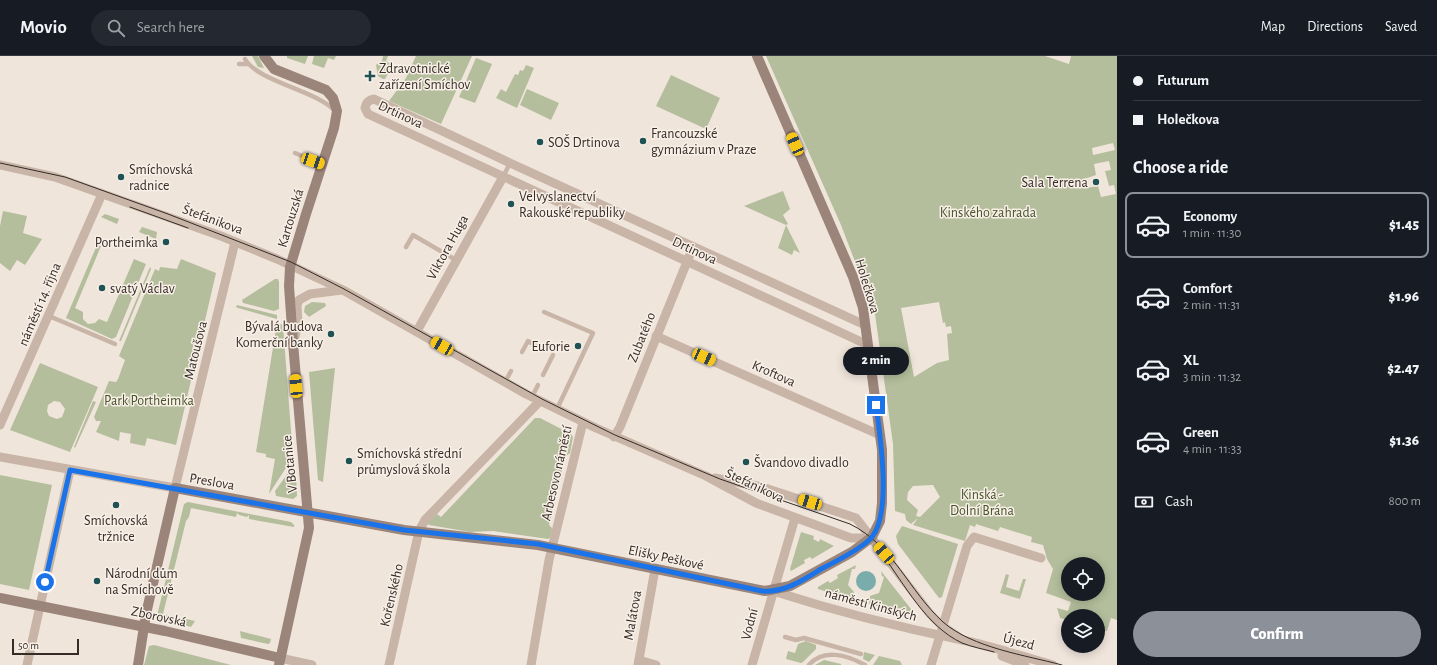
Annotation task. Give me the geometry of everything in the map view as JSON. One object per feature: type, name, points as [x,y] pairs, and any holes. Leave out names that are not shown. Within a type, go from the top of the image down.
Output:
[{"type":"street","points":[[264,56],[274,69],[326,90],[335,102],[337,113]]},
{"type":"street","name":"Holečkova","points":[[757,56],[853,277],[863,308],[880,435],[882,462],[882,513],[878,526],[871,538]]},
{"type":"street","name":"Drtinova","points":[[865,325],[510,164],[374,99],[368,101],[366,104],[365,111],[368,114],[868,345]]},
{"type":"street","name":"Kartouzská","points":[[291,265],[334,128],[337,113]]},
{"type":"street","name":"Štefánikova","points":[[0,165],[55,177],[235,242],[291,265],[342,290],[417,331],[536,399]]},
{"type":"street","name":"Viktora Huga","points":[[417,331],[502,177]]},
{"type":"street","name":"náměstí 14. října","points":[[0,425],[102,194]]},
{"type":"street","name":"Matoušova","points":[[138,665],[144,627],[175,488],[235,242]]},
{"type":"street","name":"Zubatého","points":[[614,437],[620,426],[693,247]]},
{"type":"street","name":"V Botanice","points":[[280,661],[308,528],[308,513],[292,343],[289,286],[291,265]]},
{"type":"street","points":[[292,343],[298,325],[297,305],[299,300],[310,294],[342,290]]},
{"type":"street","name":"Kroftova","points":[[656,336],[880,435]]},
{"type":"street","points":[[536,399],[425,520],[419,531],[553,548]]},
{"type":"street","name":"Arbesovo náměstí","points":[[531,665],[549,560],[583,422],[536,399]]},
{"type":"street","name":"Štefánikova","points":[[583,422],[614,437],[706,476],[756,504],[851,538],[871,538]]},
{"type":"street","name":"Preslova","points":[[0,457],[308,513],[419,531]]},
{"type":"street","points":[[27,665],[70,470]]},
{"type":"street","name":"Štefánikova","points":[[706,476],[762,487],[850,514],[859,520],[871,538]]},
{"type":"street","points":[[773,591],[779,577],[795,518]]},
{"type":"street","name":"Kořenského","points":[[389,665],[419,531]]},
{"type":"street","points":[[931,665],[967,546],[974,537],[1042,558]]},
{"type":"street","name":"náměstí Kinských","points":[[773,591],[790,586],[802,580],[852,552],[871,538],[930,614],[942,626]]},
{"type":"street","name":"Elišky Peškové","points":[[553,548],[762,591],[773,591]]},
{"type":"street","name":"Malátova","points":[[639,662],[655,569]]},
{"type":"street","name":"náměstí Kinských","points":[[773,591],[803,601],[940,636]]},
{"type":"street","name":"Vodní","points":[[752,665],[773,591]]},
{"type":"street","name":"Zborovská","points":[[0,598],[144,627],[280,661],[312,665]]},
{"type":"street","name":"Újezd","points":[[942,626],[963,640]]},
{"type":"street","name":"Újezd","points":[[940,636],[963,640],[977,645],[1021,665]]},
{"type":"street","name":"Újezd","points":[[977,645],[1053,665]]},
{"type":"street","points":[[639,662],[656,665]]},
{"type":"lane","points":[[239,64],[247,62],[275,79],[325,102],[337,113]]},
{"type":"lane","points":[[295,153],[322,164]]},
{"type":"lane","points":[[502,177],[510,164]]},
{"type":"lane","points":[[406,247],[413,235],[456,260]]},
{"type":"lane","points":[[544,312],[593,333],[557,410]]},
{"type":"lane","points":[[49,316],[115,344]]},
{"type":"lane","points":[[522,352],[528,341],[544,350]]},
{"type":"lane","points":[[543,374],[553,355]]},
{"type":"lane","points":[[505,382],[511,371]]},
{"type":"lane","points":[[536,399],[538,385]]},
{"type":"lane","points":[[785,637],[796,640],[804,638],[861,654]]},
{"type":"lane","points":[[844,658],[847,650]]},
{"type":"lane","points":[[809,665],[816,657],[826,653],[865,665]]},
{"type":"green space","points":[[252,56],[258,56],[264,68],[258,67]]},
{"type":"green space","points":[[287,56],[308,56],[305,64],[287,58]]},
{"type":"green space","points":[[314,56],[336,56],[334,60],[328,58],[324,68],[312,64]]},
{"type":"green space","points":[[383,56],[388,56],[386,61],[393,65],[385,79],[378,76],[376,65],[382,61]]},
{"type":"green space","points":[[416,56],[472,56],[441,124],[389,101],[406,78]]},
{"type":"green space","name":"Kinského zahrada","points":[[766,56],[1045,56],[1069,64],[1071,56],[1117,56],[1117,620],[1111,618],[1107,631],[1105,631],[1105,609],[1069,609],[1071,602],[1068,601],[1105,601],[1105,557],[1061,557],[1061,598],[1046,593],[1053,569],[1047,559],[1043,545],[1031,542],[1032,537],[1000,527],[998,531],[976,524],[975,527],[970,525],[965,541],[913,525],[918,518],[911,524],[906,520],[905,514],[895,511],[893,444],[875,314],[841,225]],"holes":[[[1113,143],[1115,150],[1093,155],[1092,148]],[[1109,161],[1111,170],[1105,171],[1109,186],[1114,185],[1116,194],[1101,197],[1098,186],[1086,188],[1084,179],[1096,175],[1094,164]],[[939,302],[943,323],[945,322],[946,327],[951,326],[952,333],[947,334],[949,360],[937,363],[914,377],[901,308]],[[933,485],[940,497],[920,517],[916,516],[918,510],[907,500],[908,492],[913,486]]]},
{"type":"green space","points":[[476,58],[492,64],[475,103],[459,97]]},
{"type":"green space","points":[[526,65],[534,68],[517,108],[496,98],[501,89],[506,92],[515,74],[518,75],[520,70],[523,71]]},
{"type":"green space","points":[[671,75],[720,98],[706,129],[656,106]]},
{"type":"green space","points":[[527,89],[559,103],[551,120],[520,105]]},
{"type":"green space","points":[[783,191],[790,209],[783,215],[788,224],[786,225],[744,206]]},
{"type":"green space","points":[[3,211],[27,216],[23,233],[42,239],[25,265],[17,260],[10,271],[0,263],[0,226]]},
{"type":"green space","points":[[105,214],[119,219],[117,224],[101,217]]},
{"type":"green space","points":[[786,225],[800,253],[794,250],[792,255],[778,248]]},
{"type":"green space","points":[[142,227],[157,232],[156,239],[139,232]]},
{"type":"green space","points":[[97,245],[101,246],[75,308],[83,312],[83,319],[88,324],[95,323],[99,319],[107,322],[134,259],[146,264],[116,337],[112,339],[66,318]]},
{"type":"green space","name":"Park Portheimka","points":[[181,259],[216,273],[176,445],[147,438],[145,446],[130,443],[131,434],[120,432],[119,441],[96,432],[101,421],[96,421],[94,417],[109,381],[116,382],[118,379],[125,360],[119,356],[155,269],[159,271],[160,267],[177,269]]},
{"type":"green space","points":[[150,267],[151,269],[121,341],[119,341]]},
{"type":"green space","points":[[275,279],[278,279],[279,282],[279,309],[274,311],[243,303],[242,300]]},
{"type":"green space","points":[[312,302],[325,303],[326,306],[309,317],[304,312],[305,306]]},
{"type":"green space","points":[[237,305],[277,315],[277,319],[238,308],[236,307]]},
{"type":"green space","points":[[277,323],[283,325],[293,457],[269,494],[275,459],[266,457],[266,454],[256,452]]},
{"type":"green space","points":[[40,363],[98,387],[70,452],[10,430]],"holes":[[[54,401],[60,402],[65,409],[62,417],[57,419],[49,416],[47,411],[48,405]]]},
{"type":"green space","points":[[335,368],[323,482],[318,480],[309,372]]},
{"type":"green space","points":[[93,401],[96,402],[75,448],[74,447]]},
{"type":"green space","points":[[535,418],[540,418],[571,434],[573,437],[570,453],[565,457],[549,525],[552,528],[551,537],[548,539],[493,531],[470,532],[429,525],[427,523],[437,514],[441,517]]},
{"type":"green space","points":[[292,471],[296,476],[297,496],[293,499],[276,496],[275,491],[288,473]]},
{"type":"green space","points":[[0,475],[52,485],[29,590],[0,584]]},
{"type":"green space","points":[[188,502],[291,522],[294,525],[294,527],[249,519],[249,515],[247,517],[237,513],[236,517],[191,508],[189,517],[186,521],[163,614],[195,621],[191,627],[158,619],[157,616],[184,504]]},
{"type":"green space","points":[[902,526],[958,544],[942,597],[939,598],[898,544],[896,536]]},
{"type":"green space","points":[[801,532],[814,536],[813,539],[819,542],[820,539],[834,546],[812,559],[810,557],[804,560],[805,563],[791,571],[790,569]]},
{"type":"green space","points":[[856,565],[855,569],[852,569],[848,585],[854,592],[851,599],[818,589],[818,587],[828,581],[830,583],[838,578],[837,575]]},
{"type":"green space","points":[[881,571],[911,609],[910,613],[907,614],[869,604],[870,596],[879,593],[884,577],[882,576]]},
{"type":"green space","points":[[1006,574],[1009,575],[1006,587],[1019,591],[1023,579],[1026,579],[1020,599],[1000,593]]},
{"type":"green space","name":"Kinského zahrada","points":[[1057,608],[1061,609],[1061,618],[1060,618]]},
{"type":"green space","points":[[240,631],[271,639],[270,643],[268,644],[241,638]]},
{"type":"green space","points":[[806,641],[816,645],[816,649],[803,662],[801,663],[786,659],[788,651],[795,653],[798,644]]},
{"type":"green space","points":[[154,645],[231,665],[144,665],[149,646]]},
{"type":"green space","points":[[864,652],[875,655],[869,662],[863,659]]},
{"type":"green space","points":[[879,656],[900,661],[902,665],[873,665]]},
{"type":"green space","points":[[824,660],[841,664],[841,665],[815,665]]},
{"type":"water","points":[[866,571],[873,574],[876,581],[873,588],[866,591],[859,588],[856,581],[859,574]]},
{"type":"tram line","points":[[0,163],[65,177],[168,214],[291,262],[344,289],[542,399],[615,435],[720,479],[850,524],[865,533],[890,556],[931,610],[955,631],[1000,650],[1062,665]]},
{"type":"tram line","points":[[130,207],[188,228]]},
{"type":"tram line","points":[[882,554],[917,604],[927,616],[949,636],[962,643],[994,652]]},
{"type":"place","name":"Zdravotnické zařízení Smíchov","points":[[370,76]]},
{"type":"place","name":"Francouzské gymnázium v Praze","points":[[643,141]]},
{"type":"place","name":"SOŠ Drtinova","points":[[540,142]]},
{"type":"place","name":"Smíchovská radnice","points":[[121,177]]},
{"type":"place","name":"Sala Terrena","points":[[1096,182]]},
{"type":"place","name":"Velvyslanectví Rakouské republiky","points":[[511,204]]},
{"type":"place","name":"Portheimka","points":[[166,242]]},
{"type":"place","name":"svatý Václav","points":[[102,288]]},
{"type":"place","name":"Bývalá budova Komerční banky","points":[[331,334]]},
{"type":"place","name":"Euforie","points":[[578,346]]},
{"type":"place","name":"Smíchovská střední průmyslová škola","points":[[349,461]]},
{"type":"place","name":"Švandovo divadlo","points":[[746,462]]},
{"type":"place","name":"Smíchovská tržnice","points":[[116,505]]},
{"type":"place","name":"Národní dům na Smíchově","points":[[97,581]]},
{"type":"route","points":[[45,582],[70,470],[404,530],[538,544],[762,591],[773,591],[790,586],[852,552],[871,538],[876,532],[882,513],[882,450],[876,405]]},
{"type":"park label","name":"Kinská - Dolní Brána","points":[[982,502]]}]
